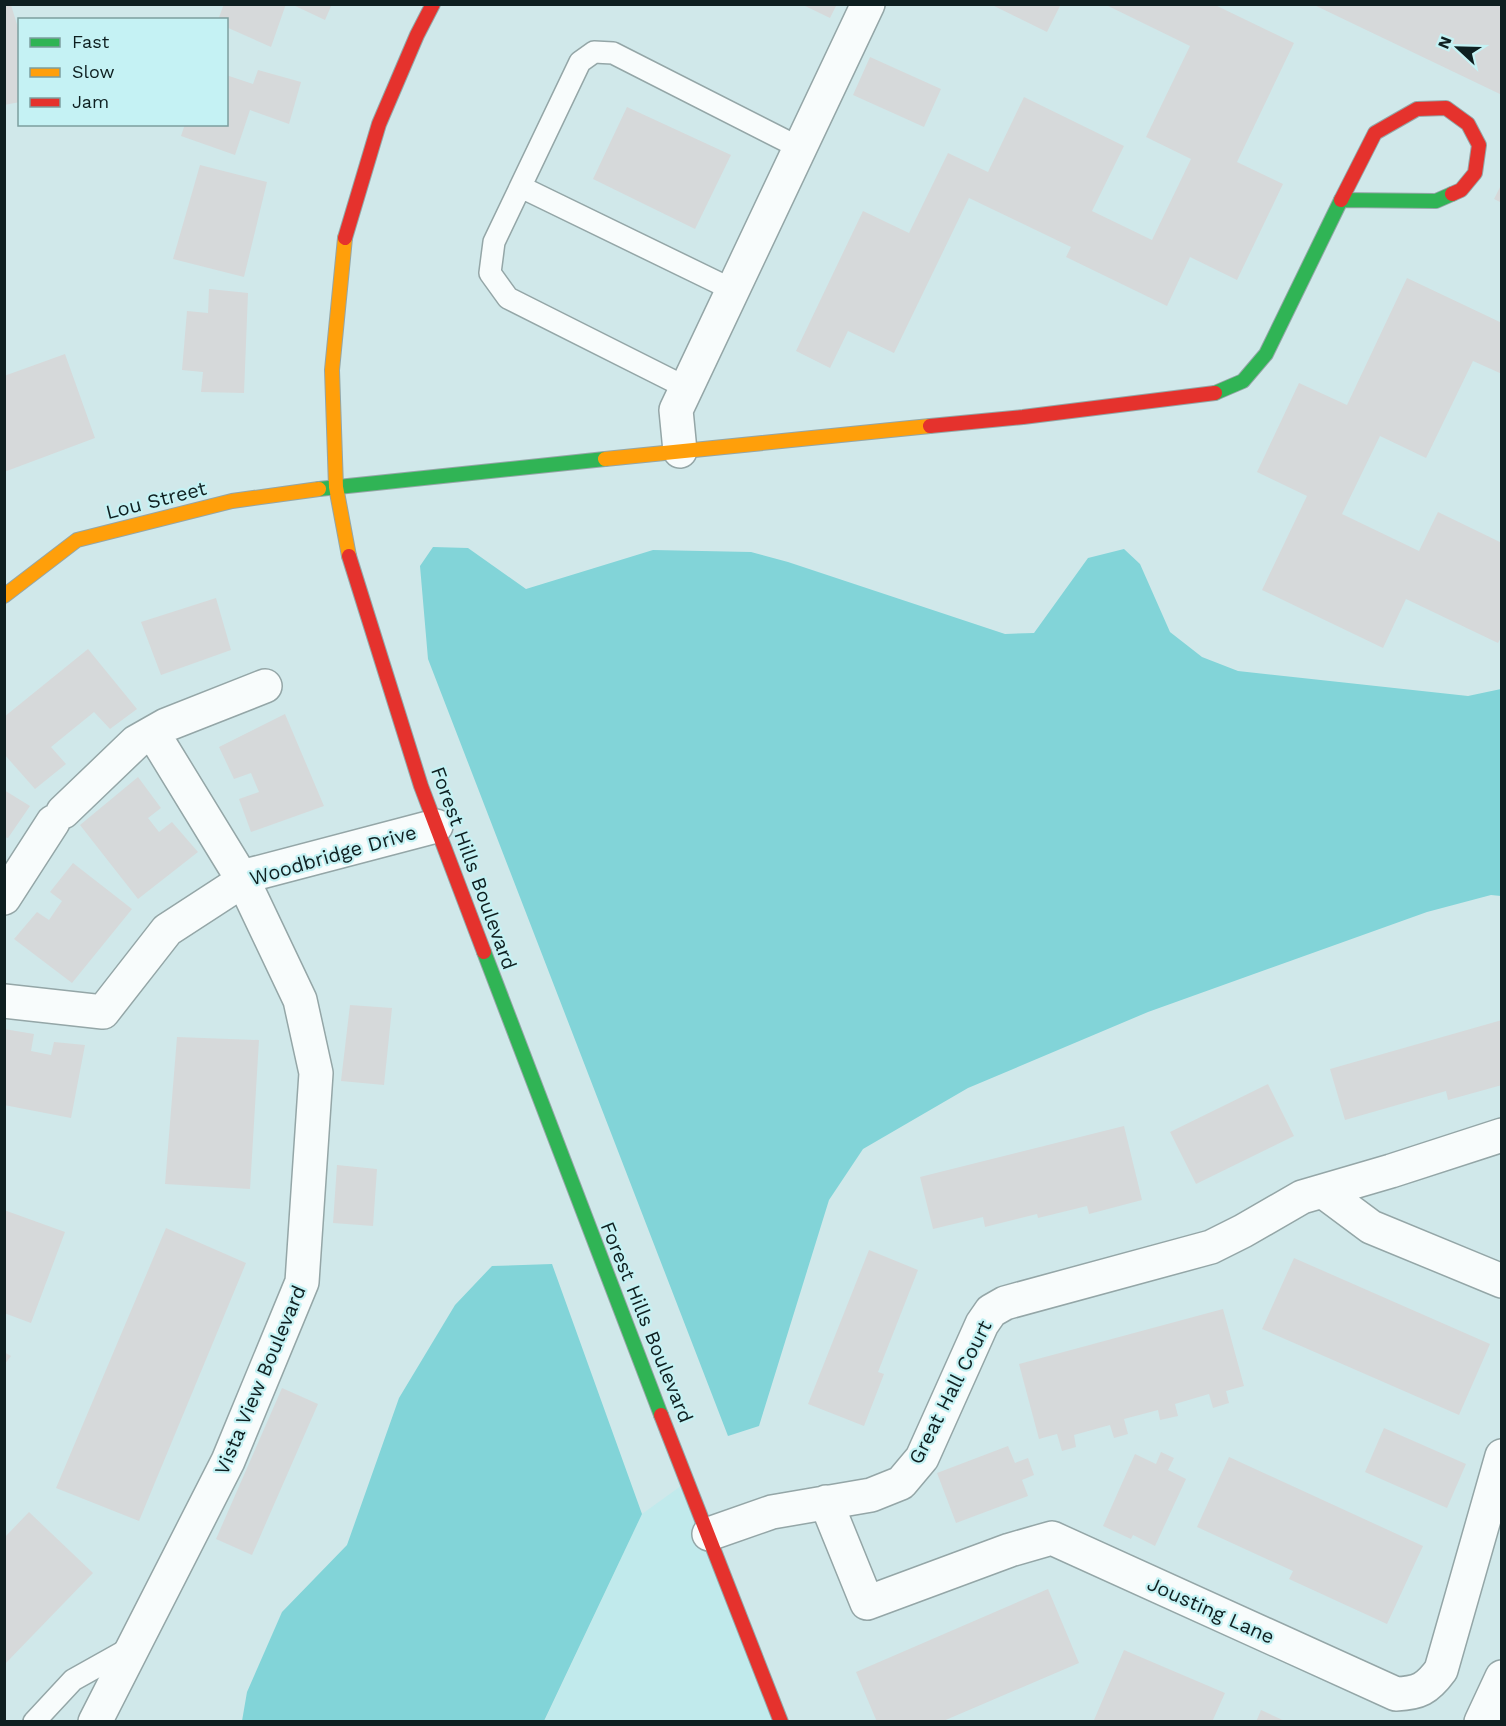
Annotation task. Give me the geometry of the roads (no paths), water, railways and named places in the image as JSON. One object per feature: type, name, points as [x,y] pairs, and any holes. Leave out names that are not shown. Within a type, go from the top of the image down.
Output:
[{"type":"street","name":"Forest Hills Boulevard","points":[[433,4],[417,35],[379,124],[343,245],[332,370],[336,488],[345,544],[421,786],[581,1210],[782,1722]]},
{"type":"street","points":[[680,451],[676,410],[868,4]]},
{"type":"street","name":"Lou Street","points":[[4,596],[77,540],[232,501],[1210,395],[1243,381],[1266,354],[1341,200],[1375,133],[1417,109],[1446,108],[1468,124],[1479,145],[1475,173],[1461,190],[1436,201],[1341,200]]},
{"type":"street","points":[[4,897],[58,817],[136,742],[166,725],[265,686]]},
{"type":"street","name":"Vista View Boulevard","points":[[95,1722],[228,1461],[302,1282],[316,1073],[300,1000],[243,880],[153,733]]},
{"type":"street","name":"Woodbridge Drive","points":[[4,1001],[103,1012],[167,930],[253,874],[436,826]]},
{"type":"street","name":"Great Hall Court","points":[[709,1534],[772,1512],[871,1495],[901,1483],[922,1458],[982,1324],[991,1311],[1005,1303],[1211,1246],[1243,1231],[1302,1197],[1502,1135]]},
{"type":"street","points":[[1324,1192],[1371,1227],[1502,1281]]},
{"type":"street","name":"Jousting Lane","points":[[826,1502],[867,1603],[1010,1550],[1052,1538],[1396,1694],[1414,1693],[1430,1685],[1441,1670],[1502,1456]]},
{"type":"street","points":[[1481,1722],[1502,1677]]},
{"type":"lane","points":[[687,388],[508,298],[490,273],[494,242],[580,62],[594,52],[613,53],[800,148]]},
{"type":"lane","points":[[521,187],[733,290]]},
{"type":"lane","points":[[34,1722],[73,1680],[132,1647]]}]
